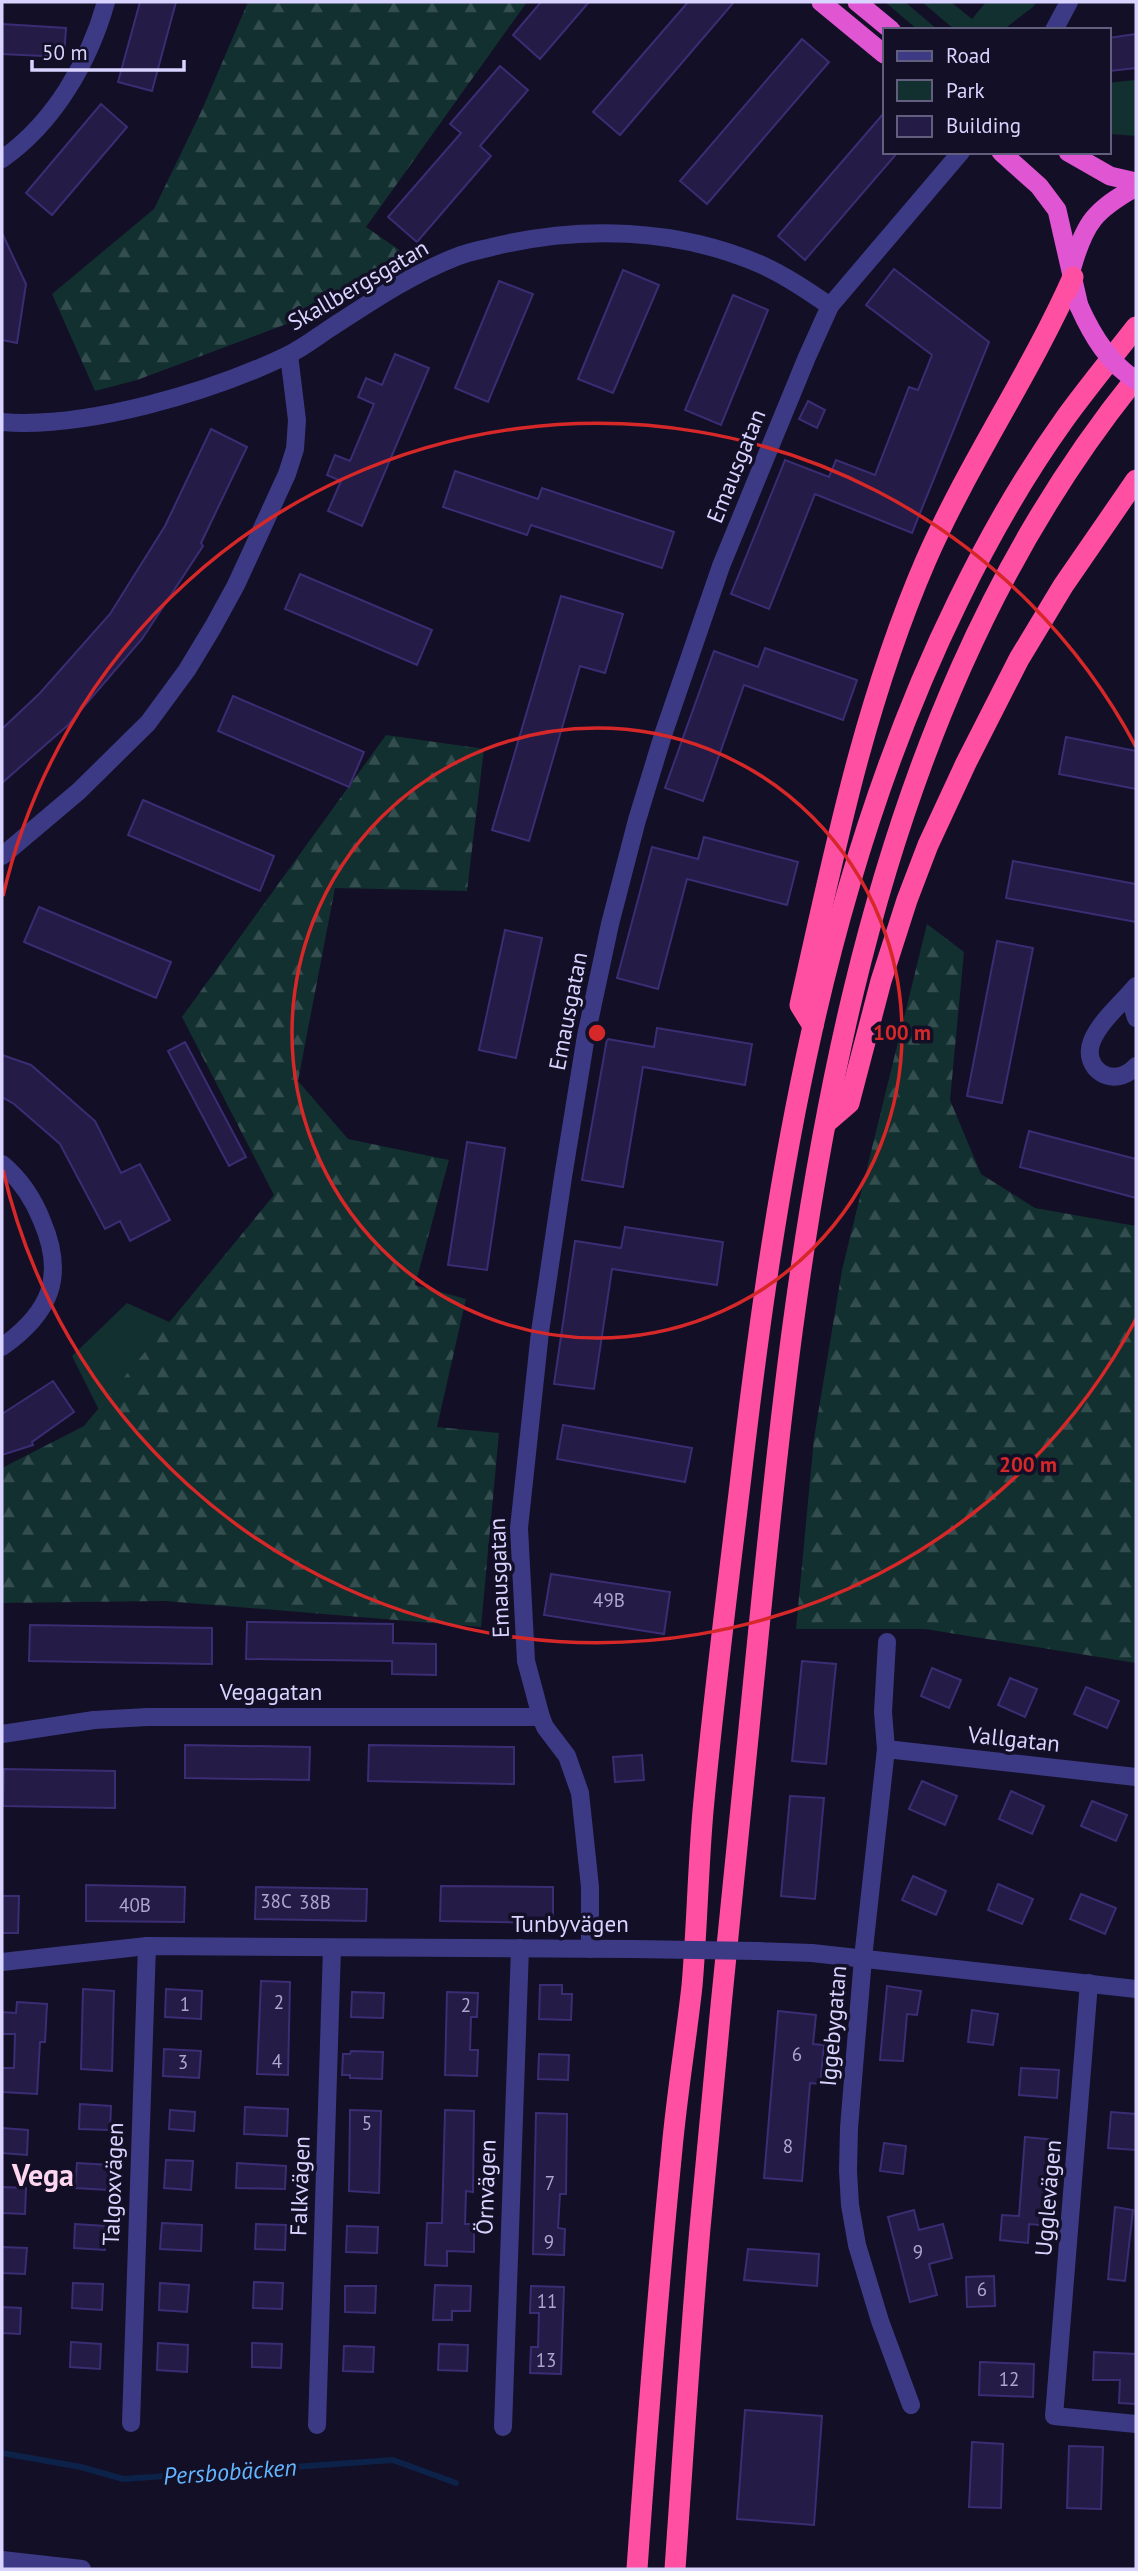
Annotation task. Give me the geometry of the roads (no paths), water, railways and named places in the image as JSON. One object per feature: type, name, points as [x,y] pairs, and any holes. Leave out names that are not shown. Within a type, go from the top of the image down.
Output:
[{"type":"highway","points":[[821,2],[883,53]]},
{"type":"highway","points":[[857,2],[889,28]]},
{"type":"highway","points":[[675,2569],[700,2234],[768,1526],[793,1322],[846,1028],[876,907],[918,774],[942,715],[994,601],[1028,539],[1107,414],[1136,379],[1110,357],[1095,337],[1079,306],[1057,210],[1039,186],[1003,154]]},
{"type":"highway","points":[[1072,154],[1110,176],[1136,185]]},
{"type":"highway","points":[[813,1026],[800,1004],[835,847],[879,681],[897,630],[963,481],[1037,351],[1072,274],[1083,234],[1093,218],[1111,201],[1136,185]]},
{"type":"highway","points":[[637,2569],[671,2158],[692,1985],[703,1811],[751,1384],[791,1130],[813,1026],[843,905],[873,810],[920,685],[957,603],[1007,510],[1044,450],[1065,418],[1136,327]]},
{"type":"highway","points":[[827,1122],[849,1103],[881,981],[907,900],[928,845],[966,763],[1019,659],[1056,596],[1136,480]]},
{"type":"highway","points":[[624,2569],[639,2539]]},
{"type":"street","points":[[2,159],[15,150],[54,110],[75,77],[106,2]]},
{"type":"street","points":[[1055,28],[1069,2]]},
{"type":"street","name":"Emausgatan","points":[[590,1949],[590,1887],[580,1793],[567,1756],[545,1727],[526,1661],[519,1528],[540,1332],[586,1036],[610,924],[663,735],[721,566],[830,306],[959,154]]},
{"type":"street","name":"Skallbergsgatan","points":[[2,856],[79,791],[148,723],[187,670],[213,627],[236,585],[295,449],[297,421],[289,355],[398,285],[458,256],[547,235],[595,233],[655,236],[688,242],[760,264],[830,306]]},
{"type":"street","points":[[2,422],[50,422],[159,402],[289,355]]},
{"type":"street","points":[[1133,990],[1136,1018]]},
{"type":"street","points":[[1133,990],[1097,1032],[1091,1044],[1091,1057],[1099,1071],[1109,1077],[1121,1078],[1136,1066]]},
{"type":"street","points":[[2,1164],[27,1189],[40,1216],[50,1238],[54,1274],[49,1296],[38,1316],[22,1333],[2,1347]]},
{"type":"street","name":"Iggebygatan","points":[[887,1642],[883,1712],[886,1749],[863,1958],[849,2128],[850,2205],[857,2245],[880,2321],[911,2405]]},
{"type":"street","name":"Vegagatan","points":[[2,1734],[94,1720],[147,1717],[541,1717]]},
{"type":"street","name":"Vallgatan","points":[[886,1749],[1136,1777]]},
{"type":"street","name":"Tunbyvägen","points":[[2,1962],[147,1946],[812,1952],[1136,1989]]},
{"type":"street","name":"Talgoxvägen","points":[[131,2423],[147,1946]]},
{"type":"street","name":"Falkvägen","points":[[317,2426],[332,1948]]},
{"type":"street","name":"Örnvägen","points":[[503,2427],[520,1948]]},
{"type":"street","name":"Ugglevägen","points":[[1089,1983],[1054,2416],[1136,2424]]},
{"type":"street","points":[[2,2560],[82,2569]]},
{"type":"waterway","name":"Persbobäcken","points":[[2,2453],[81,2467],[123,2479],[393,2460],[456,2483]]},
{"type":"district","name":"Vega","points":[[43,2176]]}]
